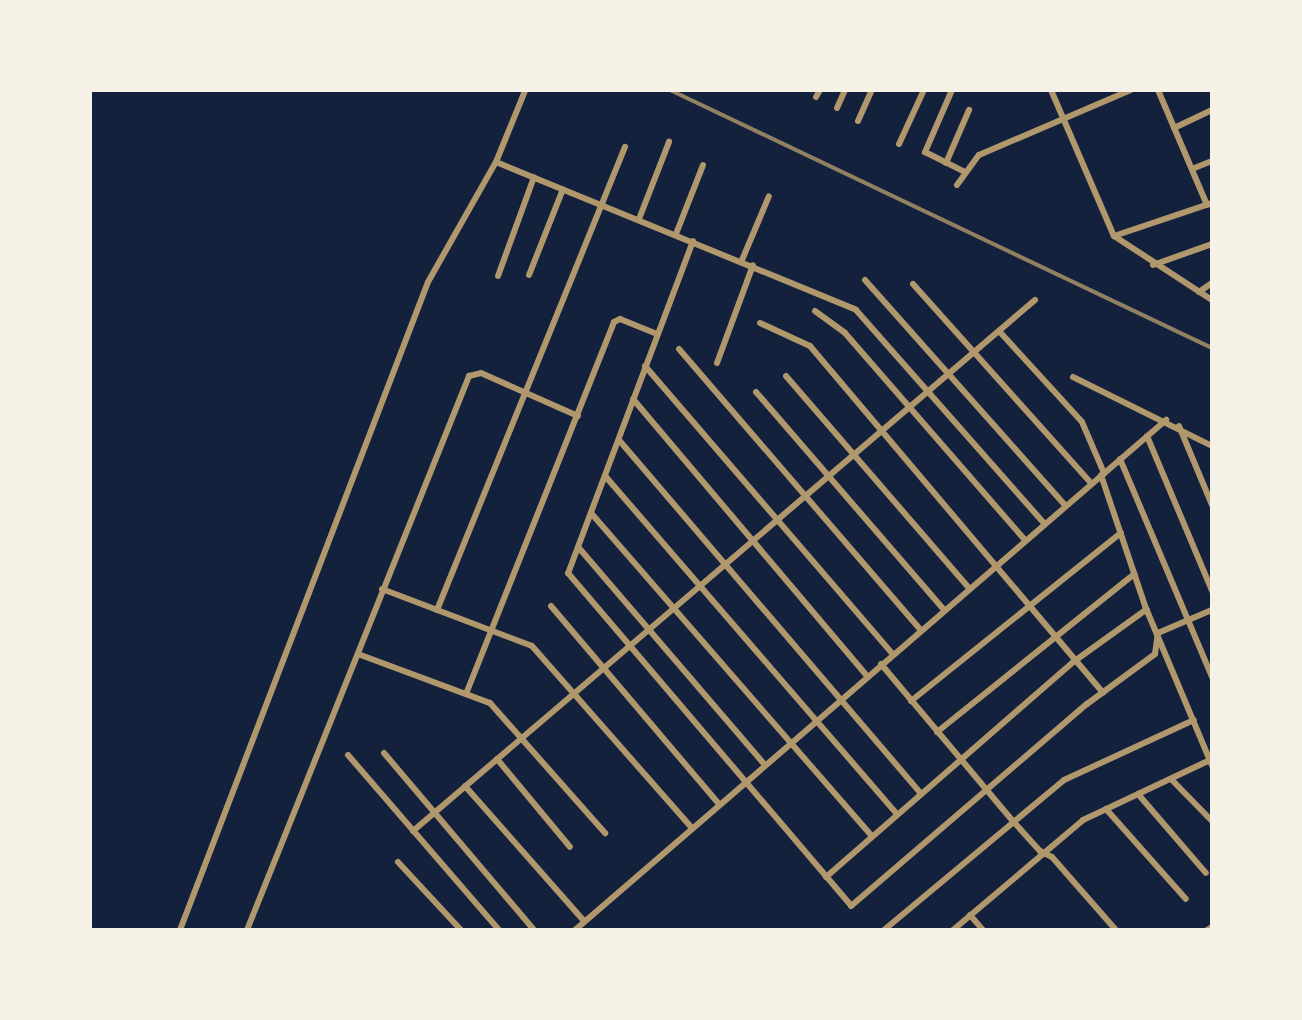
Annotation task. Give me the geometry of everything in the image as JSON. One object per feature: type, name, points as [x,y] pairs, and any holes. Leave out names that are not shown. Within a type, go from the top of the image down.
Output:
[{"type":"street","points":[[837,108],[845,90]]},
{"type":"street","points":[[858,121],[872,90]]},
{"type":"street","points":[[899,144],[924,90]]},
{"type":"street","points":[[952,90],[925,152],[965,172]]},
{"type":"street","points":[[1051,90],[1114,236],[1153,265],[1212,300]]},
{"type":"street","points":[[957,185],[979,155],[1115,93],[1131,90]]},
{"type":"street","points":[[1114,236],[1210,204],[1158,90]]},
{"type":"street","points":[[180,930],[428,282],[496,162],[525,91]]},
{"type":"street","points":[[946,163],[969,110]]},
{"type":"street","points":[[1174,128],[1212,110]]},
{"type":"street","points":[[639,219],[669,142]]},
{"type":"street","points":[[437,610],[625,147]]},
{"type":"street","points":[[1192,169],[1212,161]]},
{"type":"street","points":[[496,162],[742,260],[856,310],[930,390],[1044,523]]},
{"type":"street","points":[[676,234],[703,165]]},
{"type":"street","points":[[498,276],[534,177]]},
{"type":"street","points":[[529,275],[563,189]]},
{"type":"street","points":[[742,260],[769,196]]},
{"type":"street","points":[[693,241],[569,575],[744,782],[854,906],[986,790],[1155,654],[1158,633]]},
{"type":"street","points":[[1153,265],[1212,244]]},
{"type":"street","points":[[717,363],[753,265]]},
{"type":"street","points":[[865,280],[1065,505]]},
{"type":"street","points":[[1199,292],[1212,283]]},
{"type":"street","points":[[913,284],[1091,483]]},
{"type":"street","points":[[413,831],[1035,300]]},
{"type":"street","points":[[815,311],[845,333],[1025,540]]},
{"type":"street","points":[[466,694],[617,319],[657,334]]},
{"type":"street","points":[[760,323],[810,346],[1103,693]]},
{"type":"street","points":[[953,930],[1040,851],[1106,809],[1211,763],[1147,609],[1082,422],[999,331]]},
{"type":"street","points":[[679,349],[803,498],[921,630]]},
{"type":"street","points":[[645,366],[893,654]]},
{"type":"street","points":[[247,930],[469,376],[481,373],[578,416]]},
{"type":"street","points":[[786,376],[969,588]]},
{"type":"street","points":[[1073,377],[1179,426],[1212,446]]},
{"type":"street","points":[[756,392],[944,610]]},
{"type":"street","points":[[633,399],[750,543],[867,676]]},
{"type":"street","points":[[575,930],[1166,420]]},
{"type":"street","points":[[1179,426],[1212,505]]},
{"type":"street","points":[[1147,436],[1212,591]]},
{"type":"street","points":[[619,440],[920,793]]},
{"type":"street","points":[[1120,459],[1212,677]]},
{"type":"street","points":[[606,477],[897,814]]},
{"type":"street","points":[[591,513],[872,836]]},
{"type":"street","points":[[911,701],[1121,533]]},
{"type":"street","points":[[579,548],[765,765]]},
{"type":"street","points":[[937,732],[1134,574]]},
{"type":"street","points":[[382,589],[532,646],[692,828]]},
{"type":"street","points":[[551,606],[719,804]]},
{"type":"street","points":[[826,877],[959,758],[1076,660],[1147,609]]},
{"type":"street","points":[[1158,633],[1212,610]]},
{"type":"street","points":[[358,654],[490,703],[523,736],[605,833]]},
{"type":"street","points":[[881,664],[1012,820],[1040,851],[1052,857],[1114,930]]},
{"type":"street","points":[[884,930],[1012,820],[1064,780],[1194,720]]},
{"type":"street","points":[[384,753],[534,930]]},
{"type":"street","points":[[348,755],[499,930]]},
{"type":"street","points":[[497,759],[570,847]]},
{"type":"street","points":[[1171,779],[1212,821]]},
{"type":"street","points":[[465,786],[584,921]]},
{"type":"street","points":[[1138,794],[1206,873]]},
{"type":"street","points":[[1106,809],[1186,899]]},
{"type":"street","points":[[398,862],[461,930]]},
{"type":"street","points":[[970,915],[983,930]]},
{"type":"railway","points":[[670,90],[1212,348]]}]
